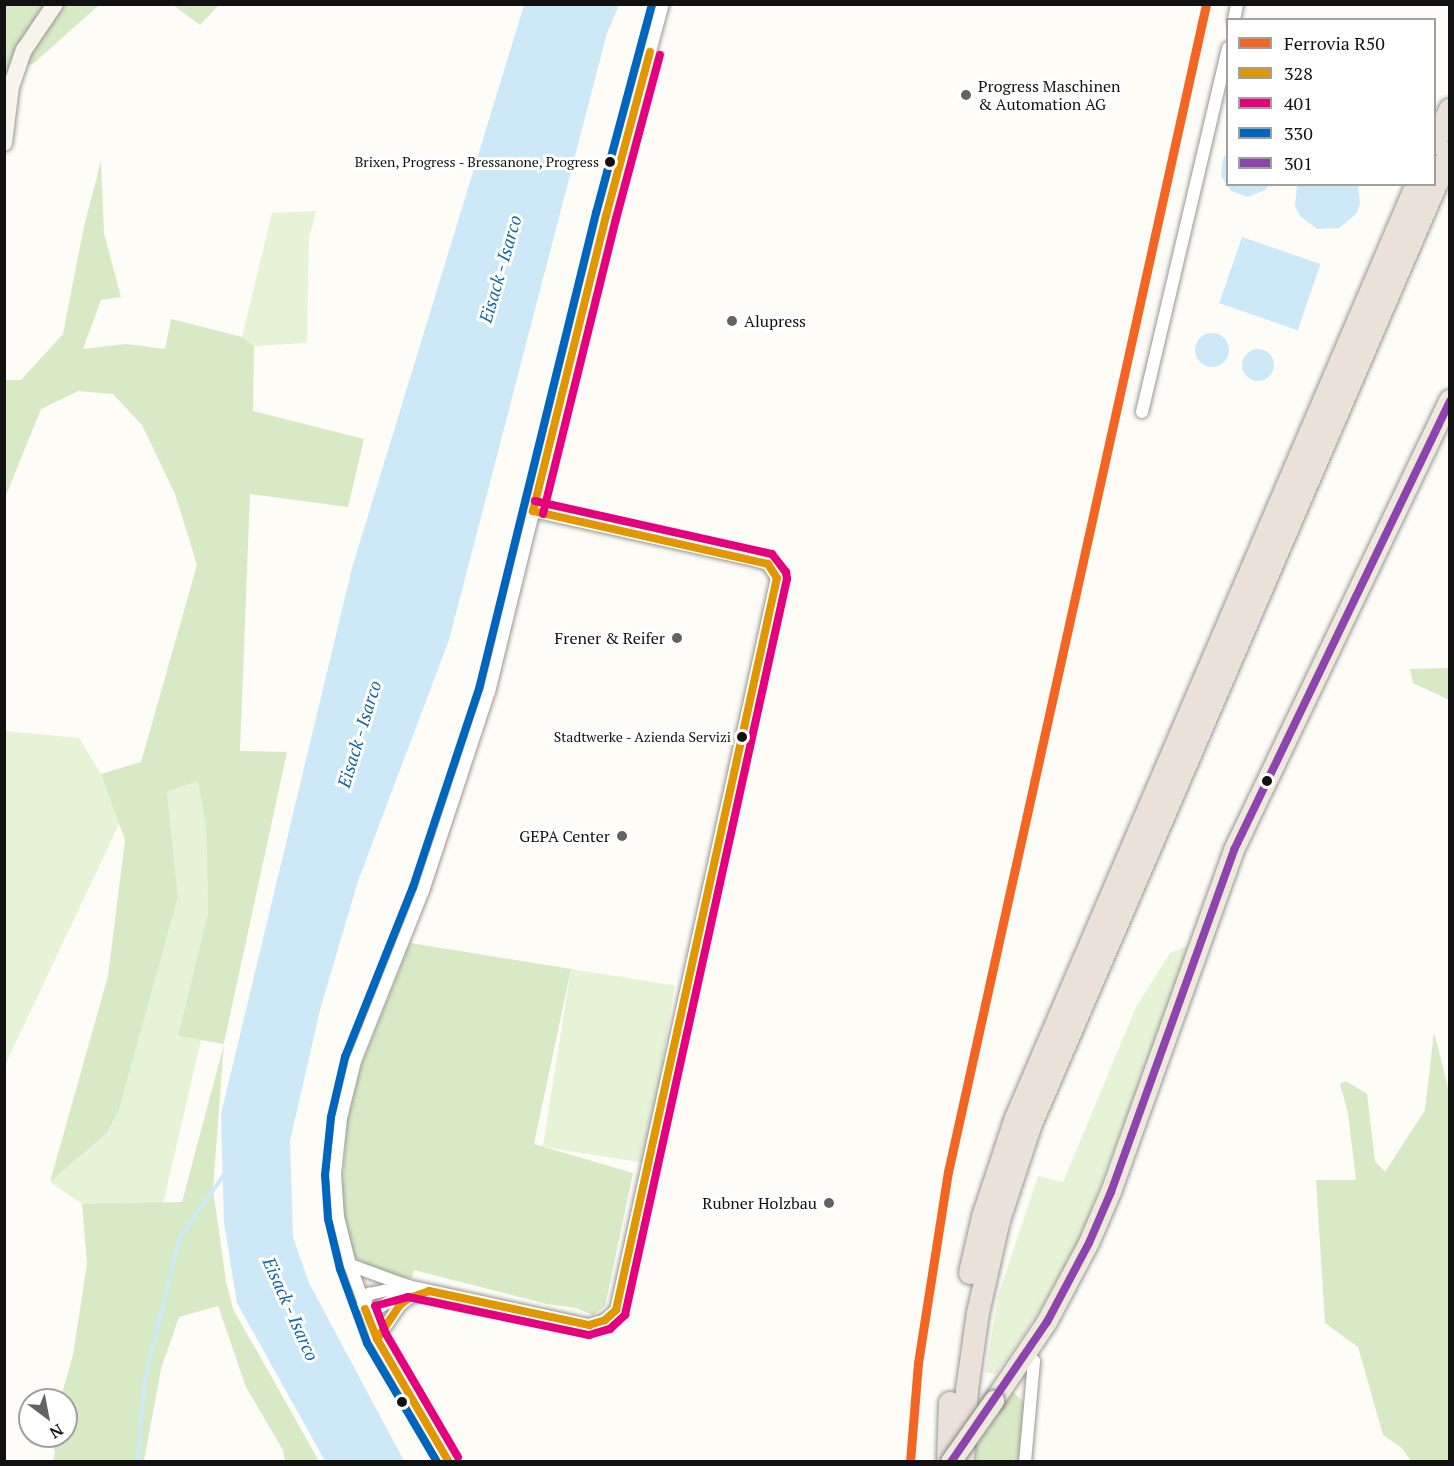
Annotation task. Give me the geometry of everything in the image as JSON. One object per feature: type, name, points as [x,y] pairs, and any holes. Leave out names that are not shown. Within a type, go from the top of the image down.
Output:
[{"type":"highway","points":[[1436,139],[1449,109]]},
{"type":"highway","points":[[1436,182],[1449,152]]},
{"type":"highway","points":[[949,1461],[952,1389],[964,1299],[983,1217],[1016,1118],[1416,186]]},
{"type":"highway","points":[[963,1461],[967,1390],[978,1313],[999,1220],[1027,1134],[1434,186]]},
{"type":"main road","points":[[949,1461],[1025,1355],[1063,1295],[1089,1243],[1253,808],[1449,399]]},
{"type":"street","points":[[4,143],[11,87],[24,50],[55,4]]},
{"type":"street","points":[[449,1461],[377,1339],[350,1265],[338,1217],[335,1174],[341,1118],[356,1061],[423,891],[489,692],[606,216],[663,4]]},
{"type":"street","points":[[1142,412],[1226,52]]},
{"type":"street","points":[[350,1265],[409,1292],[429,1292],[589,1325],[605,1320],[616,1310],[777,578],[768,564],[533,512]]},
{"type":"street","points":[[363,1305],[374,1310],[409,1292]]},
{"type":"street","points":[[377,1339],[388,1319],[409,1292]]},
{"type":"street","points":[[1025,1355],[1034,1361],[1025,1461]]},
{"type":"green space","points":[[5,5],[99,5],[34,63],[5,74]]},
{"type":"green space","points":[[173,5],[219,5],[200,25]]},
{"type":"green space","points":[[101,161],[104,233],[121,297],[101,300],[83,349],[126,344],[165,349],[171,319],[242,337],[254,346],[253,411],[364,439],[348,507],[250,494],[240,751],[287,752],[224,1044],[178,1036],[208,912],[206,828],[198,781],[167,792],[178,897],[119,1110],[107,1133],[50,1182],[108,976],[125,840],[101,774],[141,762],[197,565],[175,494],[142,425],[113,394],[78,391],[41,409],[5,498],[5,380],[21,380],[63,334],[84,226]]},
{"type":"green space","points":[[316,211],[309,238],[307,343],[254,346],[242,337],[272,213]]},
{"type":"green space","points":[[1449,668],[1449,700],[1413,683],[1410,669]]},
{"type":"green space","points":[[5,731],[79,738],[101,774],[120,822],[5,1065]]},
{"type":"green space","points":[[198,781],[206,828],[208,912],[178,1036],[201,1040],[163,1204],[82,1204],[50,1182],[107,1133],[119,1110],[178,897],[167,792]]},
{"type":"green space","points":[[410,943],[571,969],[534,1144],[633,1173],[605,1306],[593,1315],[576,1308],[547,1304],[414,1270],[412,1278],[385,1276],[354,1257],[345,1229],[342,1195],[347,1122],[361,1066]]},
{"type":"green space","points":[[1187,946],[1179,978],[1079,1241],[1039,1312],[996,1374],[985,1372],[999,1293],[1038,1176],[1063,1182],[1136,1007],[1170,953]]},
{"type":"green space","points":[[571,969],[675,985],[647,1163],[543,1147]]},
{"type":"green space","points":[[1434,1032],[1450,1095],[1449,1461],[1411,1461],[1402,1448],[1383,1435],[1358,1347],[1325,1323],[1316,1180],[1356,1180],[1348,1113],[1340,1084],[1346,1081],[1367,1094],[1375,1161],[1385,1172],[1425,1110]]},
{"type":"green space","points":[[224,1044],[213,1189],[226,1281],[233,1309],[319,1461],[285,1461],[283,1450],[246,1387],[218,1306],[179,1317],[161,1369],[144,1461],[53,1461],[54,1448],[78,1448],[78,1388],[63,1388],[73,1355],[87,1264],[82,1204],[182,1202]]},
{"type":"green space","points":[[1013,1392],[1028,1406],[1021,1461],[977,1461],[976,1448]]},
{"type":"water","name":"Eisack - Isarco","points":[[524,5],[619,5],[607,33],[449,640],[358,881],[320,1010],[290,1141],[293,1237],[309,1283],[404,1461],[325,1461],[237,1303],[224,1223],[221,1114],[352,568]]},
{"type":"water","points":[[1226,154],[1226,184],[1221,176]]},
{"type":"water","points":[[1228,186],[1268,186],[1265,190],[1248,197],[1231,191]]},
{"type":"water","points":[[1297,186],[1358,186],[1360,204],[1356,214],[1339,228],[1317,229],[1300,216],[1295,206]]},
{"type":"water","points":[[1242,237],[1320,264],[1298,330],[1219,303]]},
{"type":"water","points":[[1212,333],[1224,338],[1229,350],[1224,362],[1212,367],[1200,362],[1195,350],[1200,338]]},
{"type":"water","points":[[1258,349],[1269,354],[1274,365],[1269,376],[1258,381],[1247,376],[1242,365],[1247,354]]},
{"type":"waterway","points":[[137,1462],[145,1379],[180,1237],[226,1172]]},
{"type":"rail line","name":"R50","points":[[910,1462],[918,1363],[948,1172],[1206,4]]},
{"type":"transit line","name":"330","points":[[437,1462],[367,1343],[340,1269],[328,1219],[325,1175],[331,1117],[345,1057],[413,887],[479,689],[596,213],[652,4]]},
{"type":"transit line","name":"328","points":[[533,511],[606,216],[650,52]]},
{"type":"transit line","name":"401","points":[[543,514],[616,219],[660,55]]},
{"type":"transit line","name":"301","points":[[951,1462],[1047,1322],[1089,1243],[1111,1192],[1234,850],[1450,401]]},
{"type":"transit line","name":"401","points":[[458,1457],[386,1334],[375,1306],[408,1297],[589,1335],[610,1329],[625,1315],[787,579],[786,572],[772,554],[535,501]]},
{"type":"transit line","name":"328","points":[[377,1339],[399,1306],[409,1298],[429,1291],[589,1325],[605,1320],[616,1310],[777,578],[768,564],[533,511]]},
{"type":"transit line","name":"328","points":[[365,1309],[377,1339],[449,1462]]},
{"type":"place","name":"Progress Maschinen & Automation AG","points":[[966,95]]},
{"type":"place","name":"Brixen, Progress - Bressanone, Progress","points":[[610,162]]},
{"type":"place","name":"Alupress","points":[[732,321]]},
{"type":"place","name":"Frener & Reifer","points":[[677,638]]},
{"type":"place","name":"Stadtwerke - Azienda Servizi","points":[[742,737]]},
{"type":"place","name":"GEPA Center","points":[[622,836]]},
{"type":"place","name":"Rubner Holzbau","points":[[829,1203]]}]
